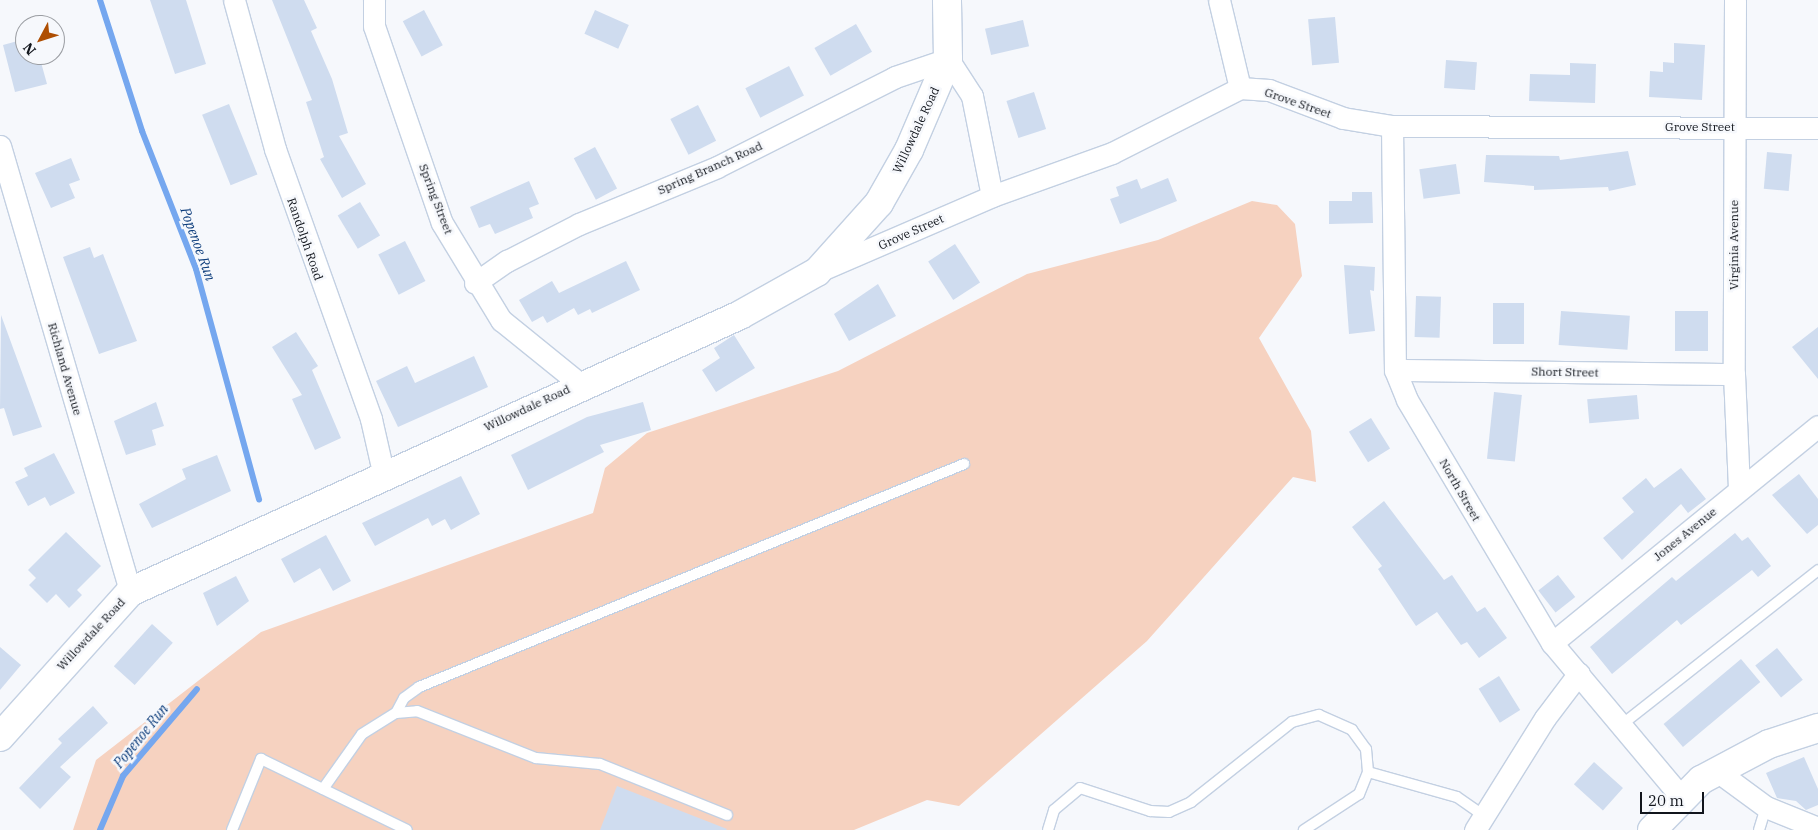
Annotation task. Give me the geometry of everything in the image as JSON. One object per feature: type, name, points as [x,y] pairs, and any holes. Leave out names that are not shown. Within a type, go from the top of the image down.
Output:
[{"type":"street","name":"Randolph Road","points":[[234,0],[275,149],[371,419],[384,476]]},
{"type":"street","name":"Spring Street","points":[[374,0],[374,26],[442,223],[475,283],[501,320],[580,384]]},
{"type":"street","name":"Willowdale Road","points":[[0,737],[66,658],[130,592],[580,384],[740,315],[817,272],[879,203],[909,150],[948,59],[947,0]]},
{"type":"street","points":[[1219,0],[1240,88]]},
{"type":"street","name":"Virginia Avenue","points":[[1735,0],[1734,374],[1739,490]]},
{"type":"street","name":"Spring Branch Road","points":[[475,283],[507,261],[579,224],[725,162],[895,77],[948,59]]},
{"type":"street","points":[[948,59],[972,96],[992,196]]},
{"type":"street","name":"Grove Street","points":[[817,272],[992,196],[1112,153],[1240,88],[1269,90],[1343,118],[1392,126],[1818,128]]},
{"type":"street","name":"North Street","points":[[1392,126],[1395,370],[1407,400],[1552,643],[1579,673],[1620,726],[1682,797]]},
{"type":"street","name":"Richland Avenue","points":[[0,146],[130,592]]},
{"type":"street","name":"Short Street","points":[[1395,370],[1734,374]]},
{"type":"street","name":"Jones Avenue","points":[[1552,643],[1818,426]]},
{"type":"street","points":[[1479,823],[1545,718],[1579,673]]},
{"type":"street","points":[[1652,830],[1682,797],[1717,771],[1769,744],[1818,728]]},
{"type":"street","points":[[1717,771],[1766,807],[1818,828]]},
{"type":"lane","points":[[323,789],[362,734],[396,712],[404,698],[420,687],[964,464]]},
{"type":"lane","points":[[1620,726],[1818,570]]},
{"type":"lane","points":[[396,712],[416,711],[438,717],[536,758],[600,764],[727,815]]},
{"type":"lane","points":[[1048,830],[1054,810],[1080,788],[1150,811],[1168,812],[1191,802],[1292,722],[1319,715],[1352,730],[1366,749],[1368,772],[1359,794],[1304,830]]},
{"type":"lane","points":[[232,830],[261,759],[407,830]]},
{"type":"lane","points":[[1368,772],[1457,797],[1479,823]]},
{"type":"lane","points":[[1759,830],[1766,807]]},
{"type":"shaded area","points":[[1252,201],[1277,205],[1295,224],[1302,276],[1259,338],[1311,431],[1316,482],[1293,477],[1147,641],[959,806],[927,800],[854,830],[73,830],[96,760],[261,632],[593,513],[605,468],[647,433],[838,371],[1027,274],[1158,240]]},
{"type":"building","points":[[150,0],[186,0],[206,64],[175,74]]},
{"type":"building","points":[[272,0],[304,0],[317,28],[311,31],[332,79],[348,133],[339,136],[366,184],[342,198],[320,159],[324,157],[306,102],[312,100]]},
{"type":"building","points":[[424,10],[443,45],[422,57],[403,21]]},
{"type":"building","points":[[595,10],[629,25],[618,49],[584,34]]},
{"type":"building","points":[[1335,17],[1339,63],[1312,65],[1308,19]]},
{"type":"building","points":[[1023,20],[1029,46],[991,55],[985,29]]},
{"type":"building","points":[[856,24],[872,52],[830,76],[814,48]]},
{"type":"building","points":[[15,42],[15,65],[42,65],[47,84],[15,92],[3,45]]},
{"type":"building","points":[[1674,43],[1705,45],[1702,100],[1649,97],[1650,71],[1663,72],[1663,62],[1674,63]]},
{"type":"building","points":[[1446,60],[1477,62],[1475,90],[1444,88]]},
{"type":"building","points":[[1570,63],[1596,64],[1595,103],[1529,101],[1530,74],[1570,75]]},
{"type":"building","points":[[789,66],[804,95],[760,118],[745,88]]},
{"type":"building","points":[[1034,92],[1046,129],[1018,138],[1006,101]]},
{"type":"building","points":[[229,104],[257,174],[231,185],[202,115]]},
{"type":"building","points":[[698,105],[716,141],[689,155],[670,119]]},
{"type":"building","points":[[595,147],[617,188],[596,200],[574,158]]},
{"type":"building","points":[[1628,151],[1636,185],[1609,191],[1608,187],[1534,190],[1534,186],[1484,182],[1486,155],[1559,156],[1560,160]]},
{"type":"building","points":[[1767,152],[1792,154],[1789,191],[1764,189]]},
{"type":"building","points":[[71,158],[80,180],[69,184],[75,198],[51,208],[35,173]]},
{"type":"building","points":[[1456,164],[1460,194],[1424,199],[1419,169]]},
{"type":"building","points":[[1168,178],[1177,201],[1120,224],[1110,199],[1119,196],[1116,187],[1137,179],[1141,189]]},
{"type":"building","points":[[529,181],[539,204],[529,208],[533,218],[495,234],[490,224],[479,228],[470,207]]},
{"type":"building","points":[[1352,192],[1372,192],[1373,223],[1329,224],[1329,201],[1352,201]]},
{"type":"building","points":[[360,202],[380,235],[358,249],[338,215]]},
{"type":"building","points":[[405,241],[425,281],[399,295],[378,255]]},
{"type":"building","points":[[955,244],[980,283],[953,300],[928,261]]},
{"type":"building","points":[[90,247],[94,258],[103,254],[137,341],[99,354],[63,257]]},
{"type":"building","points":[[626,261],[640,290],[592,313],[590,309],[578,315],[574,308],[547,323],[543,316],[532,322],[519,300],[552,281],[559,293]]},
{"type":"building","points":[[1344,265],[1375,267],[1374,291],[1370,290],[1375,331],[1349,334]]},
{"type":"building","points":[[878,284],[896,316],[849,341],[834,314]]},
{"type":"building","points":[[1416,296],[1441,297],[1440,338],[1415,337]]},
{"type":"building","points":[[1493,303],[1524,303],[1524,344],[1493,344]]},
{"type":"building","points":[[1561,311],[1630,316],[1627,350],[1559,345]]},
{"type":"building","points":[[1675,311],[1708,311],[1708,351],[1675,351]]},
{"type":"building","points":[[1,315],[42,427],[13,436],[4,408],[0,409]]},
{"type":"building","points":[[1818,327],[1818,379],[1792,347]]},
{"type":"building","points":[[296,332],[318,366],[312,370],[341,438],[315,450],[292,399],[302,395],[272,347]]},
{"type":"building","points":[[734,335],[755,368],[716,392],[702,370],[720,358],[714,348]]},
{"type":"building","points":[[474,356],[488,387],[398,427],[376,381],[407,366],[415,383]]},
{"type":"building","points":[[1494,392],[1522,395],[1515,462],[1487,459]]},
{"type":"building","points":[[1637,395],[1639,419],[1589,423],[1587,399]]},
{"type":"building","points":[[156,402],[164,426],[152,430],[156,445],[126,455],[114,421]]},
{"type":"building","points":[[643,402],[651,430],[600,445],[604,452],[528,490],[511,455],[587,417]]},
{"type":"building","points":[[1371,418],[1390,449],[1368,462],[1349,432]]},
{"type":"building","points":[[54,453],[75,493],[50,506],[45,497],[28,506],[15,482],[28,476],[24,468]]},
{"type":"building","points":[[217,455],[231,491],[152,528],[139,504],[186,479],[182,469]]},
{"type":"building","points":[[1681,468],[1706,499],[1688,513],[1681,504],[1622,560],[1603,538],[1634,512],[1622,498],[1646,478],[1654,488]]},
{"type":"building","points":[[1799,474],[1818,499],[1818,525],[1807,534],[1772,495]]},
{"type":"building","points":[[461,476],[480,514],[451,530],[445,519],[432,526],[428,518],[375,546],[362,523]]},
{"type":"building","points":[[1384,501],[1444,580],[1452,575],[1477,612],[1485,607],[1507,638],[1479,658],[1467,642],[1461,645],[1437,612],[1416,626],[1378,569],[1382,566],[1352,527]]},
{"type":"building","points":[[66,532],[101,566],[77,590],[82,595],[69,608],[56,594],[47,603],[29,585],[36,578],[28,570]]},
{"type":"building","points":[[1735,533],[1742,541],[1748,537],[1771,566],[1758,577],[1752,570],[1681,625],[1677,620],[1612,674],[1590,647],[1672,577],[1676,581]]},
{"type":"building","points":[[326,535],[351,581],[333,591],[320,568],[294,583],[281,559]]},
{"type":"building","points":[[1558,575],[1575,597],[1556,612],[1538,590]]},
{"type":"building","points":[[236,576],[249,601],[217,626],[203,593]]},
{"type":"building","points":[[152,624],[173,643],[135,685],[114,666]]},
{"type":"building","points":[[0,647],[21,665],[0,690]]},
{"type":"building","points":[[1777,648],[1803,680],[1781,697],[1755,666]]},
{"type":"building","points":[[1741,659],[1760,682],[1683,747],[1664,724]]},
{"type":"building","points":[[1499,676],[1520,710],[1500,723],[1479,689]]},
{"type":"building","points":[[93,706],[108,723],[60,767],[71,777],[40,809],[19,788],[62,743],[58,739]]},
{"type":"building","points":[[1804,757],[1818,789],[1818,805],[1806,810],[1796,801],[1777,798],[1766,773]]},
{"type":"building","points":[[1594,762],[1623,788],[1603,810],[1574,784]]},
{"type":"building","points":[[617,786],[727,829],[600,830]]},
{"type":"waterway","name":"Popenoe Run","points":[[100,0],[142,131],[196,269],[259,500]]},
{"type":"waterway","name":"Popenoe Run","points":[[100,830],[123,776],[197,689]]}]
